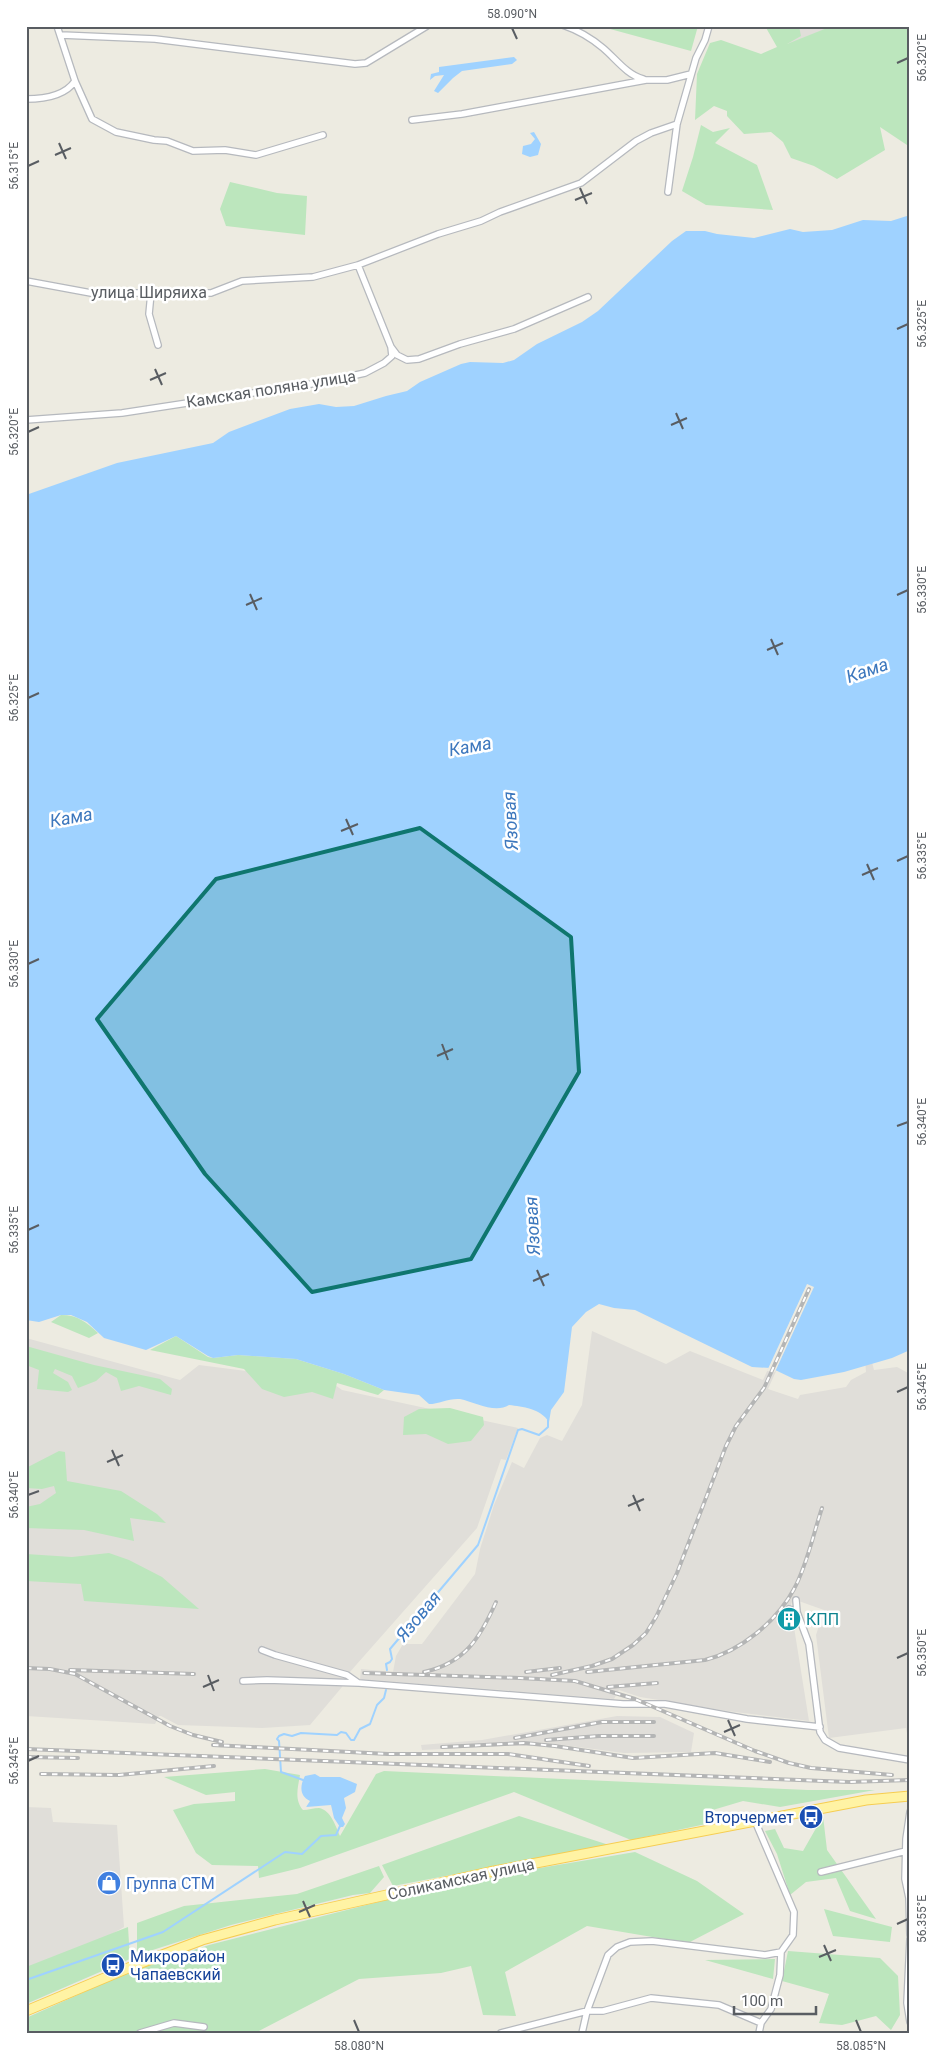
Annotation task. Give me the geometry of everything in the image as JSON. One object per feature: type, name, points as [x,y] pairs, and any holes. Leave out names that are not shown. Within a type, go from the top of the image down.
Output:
[{"type":"main road","name":"Соликамская улица","points":[[26,2011],[133,1966],[202,1940],[275,1920],[489,1872],[866,1800],[910,1796]]},
{"type":"street","points":[[57,26],[92,118],[116,132],[167,141],[193,151],[225,150],[256,155],[323,135]]},
{"type":"street","points":[[60,35],[155,39],[355,64],[366,63],[427,26]]},
{"type":"street","points":[[565,26],[580,32],[601,46],[635,77],[646,80]]},
{"type":"street","points":[[668,192],[677,124],[691,74],[709,26]]},
{"type":"street","points":[[412,120],[462,114],[646,80],[666,80],[691,74]]},
{"type":"street","points":[[26,99],[52,96],[70,89],[76,80]]},
{"type":"street","points":[[588,297],[514,328],[460,344],[419,360],[408,360],[397,355],[391,347],[358,265],[581,183],[636,141],[651,133],[677,124]]},
{"type":"street","name":"улица Ширяиха","points":[[26,280],[91,293],[211,293],[242,281],[313,277],[358,265]]},
{"type":"street","points":[[151,293],[149,314],[158,346]]},
{"type":"street","name":"Камская поляна улица","points":[[26,420],[122,414],[324,382],[365,373],[384,363],[392,356],[391,347]]},
{"type":"street","points":[[796,1600],[797,1612],[809,1644],[822,1736],[833,1746],[910,1760]]},
{"type":"street","points":[[789,1609],[797,1612]]},
{"type":"street","points":[[262,1650],[346,1675],[359,1683]]},
{"type":"street","points":[[244,1682],[267,1680],[359,1683],[614,1704],[655,1703],[747,1719],[820,1727]]},
{"type":"street","points":[[910,1812],[905,1879],[910,1935]]},
{"type":"street","points":[[755,1821],[794,1912],[793,1935],[780,1952],[780,1974],[771,2009],[761,2023],[759,2033]]},
{"type":"street","points":[[821,1872],[906,1851]]},
{"type":"street","points":[[910,1939],[907,2003],[910,2022]]},
{"type":"street","points":[[582,2033],[587,2011],[608,1955],[618,1947],[630,1942],[652,1941],[765,1955],[780,1952]]},
{"type":"street","points":[[501,2033],[587,2011],[603,2011],[651,1998],[719,2005],[761,2023]]},
{"type":"street","points":[[140,2033],[174,2023],[204,2027]]},
{"type":"highlighted area","points":[[420,828],[571,937],[579,1072],[471,1259],[312,1292],[205,1174],[97,1019],[216,879]]},
{"type":"shaded area","points":[[781,26],[856,26],[793,53]]},
{"type":"shaded area","points":[[807,1284],[814,1287],[768,1389],[798,1399],[800,1395],[846,1387],[851,1380],[866,1372],[865,1359],[871,1358],[874,1370],[897,1367],[910,1374],[910,1749],[906,1728],[829,1738],[816,1635],[824,1610],[793,1599],[788,1613],[793,1621],[809,1721],[727,1711],[640,1697],[619,1690],[614,1699],[360,1679],[361,1669],[393,1672],[396,1656],[403,1644],[422,1644],[475,1574],[480,1549],[494,1505],[512,1462],[524,1468],[540,1438],[547,1435],[562,1441],[582,1405],[592,1331],[666,1364],[690,1351],[763,1380]]},
{"type":"shaded area","points":[[26,1338],[180,1380],[199,1365],[331,1382],[342,1390],[518,1428],[506,1460],[501,1459],[477,1528],[349,1673],[342,1687],[310,1725],[262,1728],[178,1725],[161,1716],[159,1716],[155,1724],[26,1716]]},
{"type":"shaded area","points":[[617,1716],[660,1717],[694,1733],[691,1752],[624,1753],[540,1742],[532,1742],[532,1746],[422,1750],[421,1745],[482,1740]]},
{"type":"shaded area","points":[[26,1807],[51,1808],[53,1822],[117,1825],[124,1927],[26,1984]]},
{"type":"green space","points":[[599,26],[698,26],[691,51]]},
{"type":"green space","points":[[765,26],[799,26],[801,36],[787,44],[832,26],[910,26],[910,147],[880,127],[885,150],[837,179],[814,166],[791,158],[783,142],[771,132],[744,134],[727,116],[727,111],[714,106],[695,120],[697,74],[710,43],[721,40],[761,54],[777,47]]},
{"type":"green space","points":[[701,125],[713,132],[730,128],[715,143],[757,165],[773,210],[706,205],[682,191]]},
{"type":"green space","points":[[230,182],[277,193],[307,196],[305,235],[226,226],[220,209]]},
{"type":"green space","points":[[61,1315],[72,1316],[81,1320],[98,1333],[89,1338],[51,1322]]},
{"type":"green space","points":[[176,1336],[208,1357],[238,1355],[296,1359],[344,1374],[384,1390],[378,1395],[337,1383],[333,1399],[312,1392],[284,1397],[262,1389],[244,1369],[150,1350]]},
{"type":"green space","points":[[26,1346],[94,1365],[160,1379],[172,1389],[171,1395],[139,1386],[121,1391],[117,1378],[106,1372],[96,1381],[78,1388],[72,1376],[55,1369],[53,1373],[68,1382],[72,1390],[68,1392],[37,1389],[39,1370],[26,1365]]},
{"type":"green space","points":[[450,1408],[483,1417],[484,1425],[471,1441],[448,1444],[426,1434],[403,1435],[404,1417],[419,1409]]},
{"type":"green space","points":[[59,1451],[65,1452],[67,1481],[121,1491],[157,1514],[166,1523],[130,1518],[134,1541],[84,1530],[26,1528],[26,1507],[40,1504],[56,1493],[54,1486],[42,1489],[26,1488],[26,1468]]},
{"type":"green space","points":[[109,1553],[129,1560],[162,1577],[199,1609],[84,1601],[81,1584],[26,1581],[26,1554],[72,1557]]},
{"type":"green space","points":[[265,1769],[300,1775],[297,1793],[300,1806],[303,1810],[319,1808],[327,1812],[340,1836],[376,1774],[384,1771],[808,1790],[875,1790],[780,1807],[743,1801],[706,1812],[706,1824],[631,1840],[514,1792],[300,1868],[259,1878],[258,1866],[212,1865],[196,1853],[173,1810],[194,1804],[235,1801],[235,1792],[206,1795],[164,1777]]},
{"type":"green space","points":[[519,1816],[609,1845],[393,1886],[382,1865]]},
{"type":"green space","points":[[823,1816],[827,1850],[876,1919],[850,1911],[836,1878],[806,1882],[790,1895],[777,1854],[765,1831],[775,1829],[784,1848],[803,1851]]},
{"type":"green space","points":[[635,1852],[697,1881],[744,1914],[688,1943],[587,1926],[505,1972],[516,2016],[483,2015],[471,1966],[441,1973],[359,1979],[255,2033],[26,2033],[26,2018],[138,1968],[209,1945],[402,1896],[534,1869]]},
{"type":"green space","points":[[379,1866],[384,1877],[370,1893],[353,1895],[231,1925],[137,1955],[137,1923],[184,1906],[297,1894]]},
{"type":"green space","points":[[824,1909],[892,1927],[890,1942],[833,1936]]},
{"type":"green space","points":[[128,1927],[130,1959],[26,2004],[26,1967]]},
{"type":"green space","points":[[788,1951],[880,1958],[898,1976],[900,2015],[891,2030],[876,2016],[842,2025],[819,2023],[829,1994],[782,1981]]},
{"type":"green space","points":[[775,1959],[773,1979],[705,1960]]},
{"type":"water","points":[[514,57],[517,60],[512,64],[462,71],[438,93],[434,91],[444,75],[435,76],[430,80],[431,74],[439,72],[439,67]]},
{"type":"water","points":[[534,132],[541,144],[538,155],[530,157],[522,154],[523,146],[531,144],[535,139],[530,133]]},
{"type":"water","name":"Кама","points":[[910,215],[910,1350],[892,1358],[844,1372],[801,1380],[794,1379],[771,1368],[752,1367],[635,1310],[599,1304],[586,1312],[572,1327],[564,1392],[551,1410],[549,1422],[536,1411],[509,1405],[491,1408],[460,1399],[429,1404],[419,1395],[384,1390],[344,1374],[296,1359],[238,1355],[213,1358],[176,1336],[146,1350],[104,1338],[87,1322],[71,1315],[61,1315],[39,1322],[26,1320],[26,495],[117,463],[213,443],[229,432],[290,409],[319,404],[336,407],[354,406],[407,391],[420,382],[461,364],[470,362],[503,363],[514,360],[537,344],[582,322],[598,311],[672,241],[686,231],[705,231],[754,238],[790,229],[803,232],[832,230],[863,220],[891,221]]},
{"type":"water","points":[[315,1774],[320,1777],[340,1777],[357,1784],[355,1792],[344,1798],[346,1808],[342,1818],[345,1824],[343,1827],[340,1827],[334,1818],[331,1805],[306,1807],[310,1801],[302,1793],[302,1783],[305,1776]]},
{"type":"pier","points":[[807,1284],[814,1287],[775,1372],[767,1371]]},
{"type":"waterway","name":"Язовая","points":[[387,1670],[386,1664],[392,1659],[390,1649],[478,1545],[518,1430],[522,1429],[539,1435],[548,1427],[548,1420]]},
{"type":"waterway","name":"Язовая","points":[[303,1780],[281,1772],[279,1741],[277,1739],[279,1736],[284,1734],[292,1736],[301,1733],[337,1735],[341,1732],[346,1733],[351,1740],[354,1740],[360,1729],[370,1724],[377,1705],[384,1698],[386,1690]]},
{"type":"waterway","name":"Язовая","points":[[26,1980],[163,1932],[285,1852],[302,1854],[321,1836],[336,1835],[340,1826]]},
{"type":"railway","points":[[552,1675],[592,1666],[612,1659],[633,1645],[646,1633],[656,1617],[677,1573],[726,1446],[736,1426],[764,1388],[809,1289]]},
{"type":"railway","points":[[587,1672],[705,1660],[732,1650],[757,1633],[787,1601],[799,1580],[822,1508]]},
{"type":"railway","points":[[424,1672],[438,1668],[461,1655],[477,1638],[496,1602]]},
{"type":"railway","points":[[26,1668],[50,1669],[75,1674],[170,1726],[193,1735],[222,1742]]},
{"type":"railway","points":[[526,1672],[560,1668]]},
{"type":"railway","points":[[70,1670],[194,1674]]},
{"type":"railway","points":[[364,1673],[575,1681],[635,1699],[755,1751],[789,1763],[811,1768],[892,1775]]},
{"type":"railway","points":[[608,1687],[657,1683]]},
{"type":"railway","points":[[515,1738],[602,1722],[654,1722]]},
{"type":"railway","points":[[546,1740],[599,1736],[654,1736]]},
{"type":"railway","points":[[442,1747],[524,1743],[633,1758],[715,1753],[770,1762]]},
{"type":"railway","points":[[213,1745],[388,1754],[508,1754],[589,1766]]},
{"type":"railway","points":[[26,1749],[849,1782],[910,1780]]},
{"type":"railway","points":[[26,1757],[78,1758]]},
{"type":"railway","points":[[41,1774],[119,1775],[214,1766]]},
{"type":"place","name":"КПП","points":[[789,1619]]},
{"type":"place","name":"Вторчермет","points":[[811,1817]]},
{"type":"place","name":"Группа СТМ","points":[[109,1883]]},
{"type":"place","name":"Микрорайон Чапаевский","points":[[113,1965]]}]
